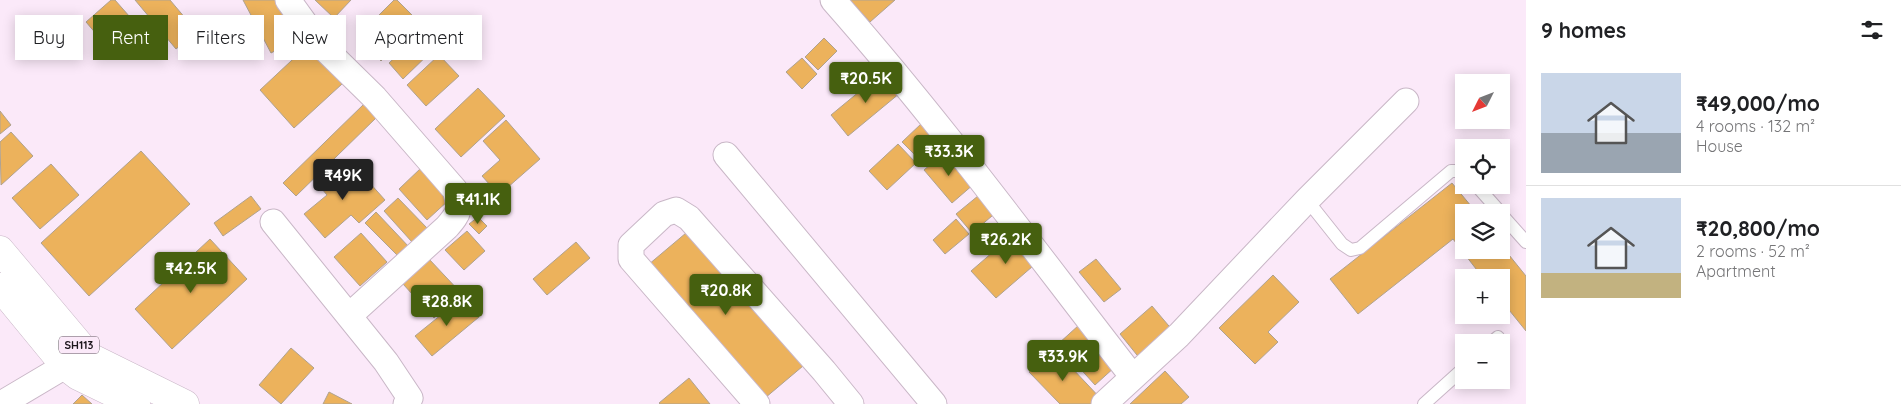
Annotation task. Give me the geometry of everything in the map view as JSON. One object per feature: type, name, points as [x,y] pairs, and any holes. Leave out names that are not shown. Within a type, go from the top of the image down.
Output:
[{"type":"main road","name":"SH113","points":[[0,250],[90,357],[186,404]]},
{"type":"main road","name":"SH113","points":[[0,286],[66,366],[78,376],[136,404]]},
{"type":"street","points":[[288,0],[319,43],[375,98],[454,190],[460,205],[455,218],[447,227],[350,316]]},
{"type":"street","points":[[833,0],[864,34],[1028,239],[1132,376]]},
{"type":"street","points":[[1104,404],[1132,376],[1179,335],[1307,200],[1406,101]]},
{"type":"street","points":[[726,155],[934,404]]},
{"type":"street","points":[[756,404],[631,259],[631,245],[664,214],[676,210],[689,218],[851,404]]},
{"type":"street","points":[[274,222],[386,362],[410,398],[406,404]]},
{"type":"street","points":[[1,404],[66,366]]},
{"type":"lane","points":[[1307,200],[1342,244],[1351,250],[1360,248],[1451,171],[1455,171]]},
{"type":"lane","points":[[1484,194],[1492,204]]},
{"type":"lane","points":[[1510,224],[1526,242]]},
{"type":"lane","points":[[1424,404],[1455,376]]},
{"type":"building","points":[[111,0],[115,0],[128,15],[94,15]]},
{"type":"building","points":[[135,0],[170,0],[183,15],[178,15],[178,47],[176,49],[168,39],[168,15],[148,15]]},
{"type":"building","points":[[243,0],[279,0],[287,15],[274,15],[274,51],[271,53],[264,40],[264,15],[251,15]]},
{"type":"building","points":[[315,0],[351,0],[337,15],[331,15]]},
{"type":"building","points":[[394,0],[397,0],[412,15],[379,15]]},
{"type":"building","points":[[850,0],[895,0],[870,22]]},
{"type":"building","points":[[93,16],[93,30],[86,22]]},
{"type":"building","points":[[824,38],[837,51],[818,70],[805,57]]},
{"type":"building","points":[[802,58],[817,74],[802,89],[786,72]]},
{"type":"building","points":[[292,60],[320,60],[342,84],[294,128],[260,90]]},
{"type":"building","points":[[392,60],[423,60],[403,79],[389,63]]},
{"type":"building","points":[[434,60],[444,60],[459,76],[426,106],[407,85]]},
{"type":"building","points":[[883,72],[900,93],[848,136],[831,115]]},
{"type":"building","points":[[478,88],[505,116],[461,157],[435,129]]},
{"type":"building","points":[[365,103],[378,116],[296,196],[283,183]]},
{"type":"building","points":[[0,111],[11,125],[0,134]]},
{"type":"building","points":[[506,120],[540,159],[499,195],[482,176],[500,160],[483,141]]},
{"type":"building","points":[[922,123],[939,140],[920,160],[902,142]]},
{"type":"building","points":[[11,132],[33,156],[1,185],[0,142]]},
{"type":"building","points":[[898,144],[916,163],[887,190],[869,171]]},
{"type":"building","points":[[141,151],[190,204],[89,296],[41,243]]},
{"type":"building","points":[[946,151],[974,184],[952,203],[924,170]]},
{"type":"building","points":[[51,164],[79,195],[40,229],[12,198]]},
{"type":"building","points":[[340,164],[352,178],[360,172],[385,200],[359,223],[351,215],[325,238],[304,214],[327,195],[317,183]]},
{"type":"building","points":[[421,168],[449,200],[427,220],[399,189]]},
{"type":"building","points":[[1452,183],[1455,187],[1455,194],[1461,194],[1469,204],[1455,204],[1455,242],[1453,239],[1358,314],[1330,279]]},
{"type":"building","points":[[984,191],[999,210],[972,233],[956,214]]},
{"type":"building","points":[[251,196],[261,209],[223,236],[214,223]]},
{"type":"building","points":[[398,198],[427,228],[412,242],[384,211]]},
{"type":"building","points":[[376,212],[410,248],[400,258],[365,223]]},
{"type":"building","points":[[478,217],[487,226],[479,234],[469,224]]},
{"type":"building","points":[[956,219],[969,234],[945,254],[933,240]]},
{"type":"building","points":[[467,231],[485,251],[464,270],[445,250]]},
{"type":"building","points":[[1016,232],[1040,260],[996,298],[971,271]]},
{"type":"building","points":[[361,233],[387,262],[360,286],[334,257]]},
{"type":"building","points":[[686,233],[803,366],[765,398],[648,265]]},
{"type":"building","points":[[210,239],[247,279],[172,349],[135,309]]},
{"type":"building","points":[[576,242],[590,258],[547,295],[533,279]]},
{"type":"building","points":[[1510,256],[1526,276],[1526,331],[1510,311],[1510,269],[1476,269],[1468,259],[1510,259]]},
{"type":"building","points":[[429,259],[461,293],[434,318],[403,284]]},
{"type":"building","points":[[1096,259],[1121,289],[1104,302],[1079,272]]},
{"type":"building","points":[[1273,275],[1299,302],[1268,332],[1278,342],[1255,364],[1219,328]]},
{"type":"building","points":[[463,297],[479,317],[432,356],[415,336]]},
{"type":"building","points":[[1152,306],[1174,332],[1141,360],[1120,334]]},
{"type":"building","points":[[1079,325],[1116,366],[1095,385],[1058,344]]},
{"type":"building","points":[[291,348],[314,368],[281,404],[259,385]]},
{"type":"building","points":[[1054,349],[1103,401],[1100,404],[1060,404],[1029,372]]},
{"type":"building","points":[[1165,371],[1189,397],[1181,404],[1130,404]]},
{"type":"building","points":[[689,378],[710,404],[659,403]]},
{"type":"building","points":[[329,392],[352,404],[323,404]]},
{"type":"building","points":[[82,395],[92,404],[73,404]]}]
